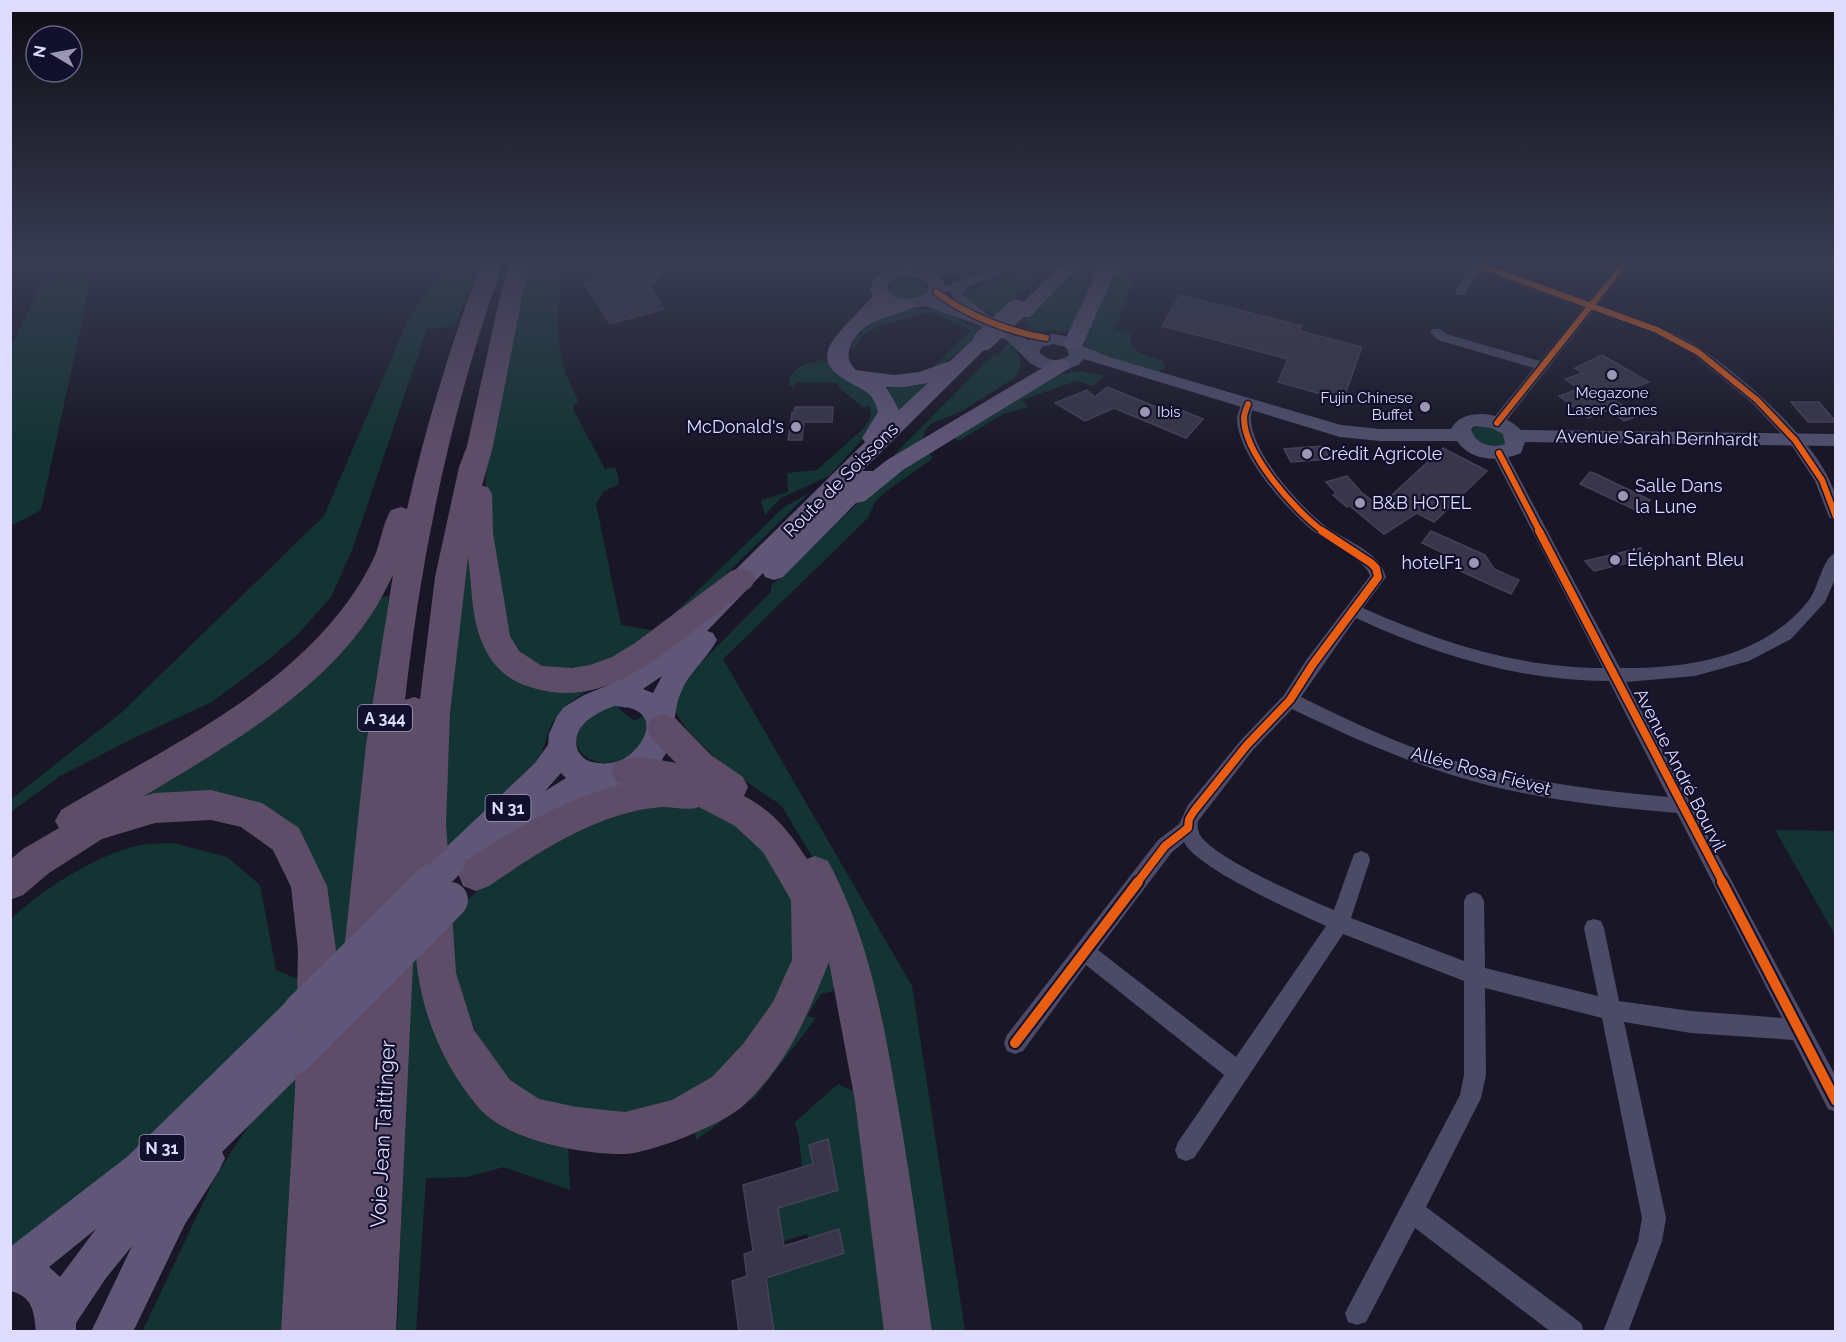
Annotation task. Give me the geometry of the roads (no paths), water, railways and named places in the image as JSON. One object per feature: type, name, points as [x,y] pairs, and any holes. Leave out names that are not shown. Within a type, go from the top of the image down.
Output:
[{"type":"highway","name":"A 344","points":[[428,469],[470,326]]},
{"type":"highway","name":"Voie Jean Taittinger","points":[[372,1332],[395,936],[414,707],[432,564],[455,445],[488,326]]},
{"type":"highway","points":[[505,326],[480,446],[472,467],[450,577],[434,713],[428,824],[437,973],[448,1016],[459,1044],[495,1095],[531,1119],[577,1128],[625,1133],[679,1119],[727,1092],[758,1059],[788,1016],[811,960],[810,897],[776,842],[747,815],[667,774],[613,774]]},
{"type":"highway","points":[[480,446],[478,500],[483,563],[492,621],[498,644],[510,662],[526,673],[557,682],[580,681],[601,676],[624,666],[741,579]]},
{"type":"highway","points":[[19,854],[223,730],[317,659],[342,631],[374,583],[385,564],[409,492],[428,469]]},
{"type":"highway","name":"Voie Jean Taittinger","points":[[332,1332],[361,968],[386,715],[407,570],[428,469]]},
{"type":"highway","points":[[661,722],[699,765],[755,802],[793,836],[826,892],[852,973],[872,1069],[909,1332]]},
{"type":"highway","points":[[464,869],[562,821],[627,796],[680,792],[715,797]]},
{"type":"highway","points":[[10,883],[36,861],[92,827],[155,808],[211,805],[250,813],[286,839],[309,886],[317,950],[316,1092],[305,1332]]},
{"type":"main road","points":[[848,471],[889,412],[884,398],[877,390],[845,372],[838,360],[836,353],[842,342],[858,326]]},
{"type":"main road","name":"Route de Soissons","points":[[661,722],[663,697],[683,664],[825,522],[1005,326]]},
{"type":"main road","points":[[825,522],[895,465],[1070,356],[1083,326]]},
{"type":"main road","name":"Route de Soissons","points":[[615,695],[655,666],[848,471],[968,356],[988,342]]},
{"type":"main road","points":[[838,360],[860,375],[882,382],[905,383],[929,377],[968,356]]},
{"type":"main road","points":[[615,695],[630,695],[643,699],[653,706],[661,722],[660,740],[653,753],[642,764],[613,774],[581,772],[568,763],[562,750],[565,728],[580,710],[597,700],[615,695]]},
{"type":"main road","name":"N 31","points":[[56,1325],[92,1264],[146,1200],[253,1099],[450,900],[464,869],[562,750]]},
{"type":"main road","name":"N 31","points":[[11,1271],[141,1169],[301,1011],[464,869],[567,792],[613,774]]},
{"type":"main road","points":[[111,1332],[171,1210],[210,1152],[253,1099]]},
{"type":"main road","points":[[11,1271],[38,1281],[47,1290],[53,1303],[56,1325]]},
{"type":"street","points":[[991,326],[1009,334],[1031,351],[1038,360],[1053,365],[1070,356]]},
{"type":"street","points":[[1004,326],[1021,334],[1060,338],[1070,356],[1098,367],[1248,404],[1340,431],[1380,435],[1462,435]]},
{"type":"street","points":[[1497,423],[1575,326]]},
{"type":"street","points":[[1644,326],[1688,346],[1757,400],[1795,440],[1818,472],[1836,517]]},
{"type":"street","points":[[1436,332],[1442,337],[1542,366]]},
{"type":"street","points":[[1031,351],[1035,343],[1046,338]]},
{"type":"street","points":[[1248,404],[1244,417],[1249,440],[1277,488],[1321,530],[1365,557],[1378,572],[1375,582],[1313,664],[1290,699],[1218,780],[1190,819],[1188,828],[1193,840],[1219,860],[1302,906],[1411,952],[1475,974],[1611,1010],[1707,1024],[1798,1030]]},
{"type":"street","points":[[1485,420],[1497,423],[1515,436],[1517,443],[1514,448],[1499,453],[1476,448],[1462,435],[1461,428],[1465,423],[1485,420]]},
{"type":"street","name":"Avenue Sarah Bernhardt","points":[[1515,436],[1836,440]]},
{"type":"street","name":"Avenue André Bourvil","points":[[1499,453],[1836,1101]]},
{"type":"street","points":[[1354,610],[1416,637],[1482,658],[1552,672],[1615,677],[1689,670],[1740,656],[1767,644],[1798,622],[1825,588],[1836,558]]},
{"type":"street","name":"Allée Rosa Fiévet","points":[[1290,699],[1392,746],[1473,773],[1585,797],[1682,806]]},
{"type":"street","points":[[1015,1043],[1165,846],[1188,828]]},
{"type":"street","points":[[1186,1150],[1340,922],[1361,860]]},
{"type":"street","points":[[1358,1313],[1470,1098],[1473,1087],[1474,901]]},
{"type":"street","points":[[1593,928],[1654,1218],[1650,1240],[1615,1332]]},
{"type":"street","points":[[1084,951],[1238,1072]]},
{"type":"street","points":[[1412,1211],[1572,1332]]},
{"type":"place","name":"Megazone Laser Games","points":[[1612,375]]},
{"type":"place","name":"Fujin Chinese Buffet","points":[[1425,407]]},
{"type":"place","name":"Ibis","points":[[1145,412]]},
{"type":"place","name":"McDonald's","points":[[796,427]]},
{"type":"place","name":"Crédit Agricole","points":[[1307,454]]},
{"type":"place","name":"Salle Dans la Lune","points":[[1623,496]]},
{"type":"place","name":"B&B HOTEL","points":[[1360,503]]},
{"type":"place","name":"Éléphant Bleu","points":[[1615,560]]},
{"type":"place","name":"hotelF1","points":[[1474,563]]}]
